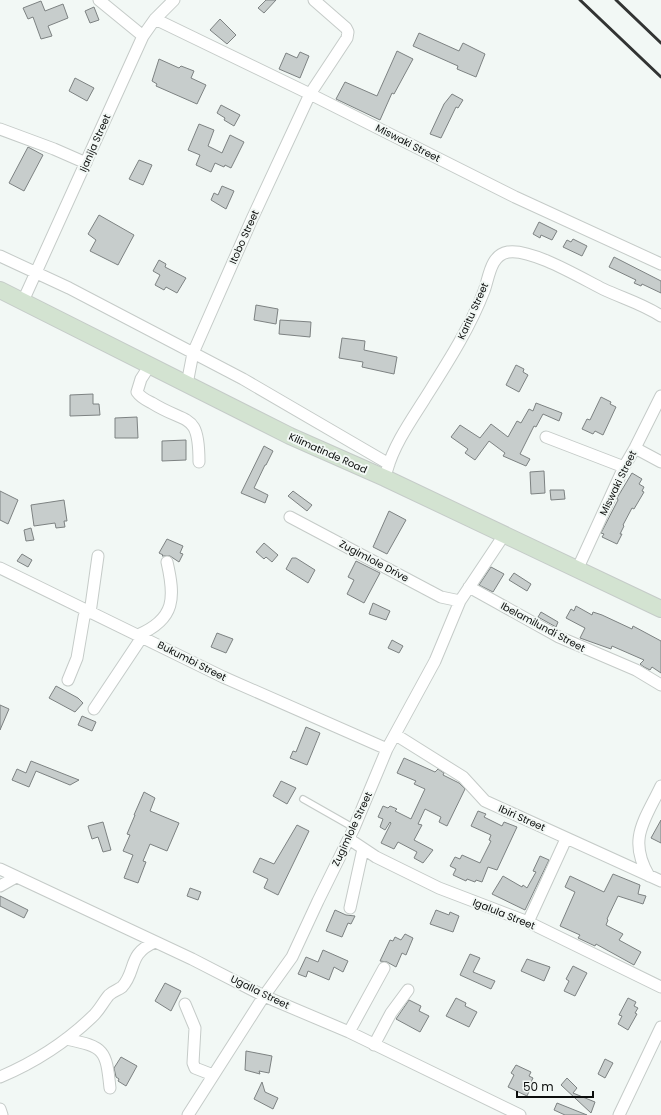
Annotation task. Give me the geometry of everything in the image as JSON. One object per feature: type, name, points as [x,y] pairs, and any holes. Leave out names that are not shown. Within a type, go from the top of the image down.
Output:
[{"type":"main road","name":"Kilimatinde Road","points":[[0,290],[290,436],[387,471],[504,535],[661,609]]},
{"type":"street","points":[[100,0],[143,36]]},
{"type":"street","name":"Ijanija Street","points":[[24,301],[143,36],[155,19],[174,0]]},
{"type":"street","name":"Itobo Street","points":[[187,384],[193,353],[310,94],[331,64],[348,35],[346,28],[314,0]]},
{"type":"street","name":"Miswaki Street","points":[[155,19],[515,196],[661,264]]},
{"type":"street","points":[[0,129],[54,149],[86,163]]},
{"type":"street","name":"Karitu Street","points":[[387,471],[403,434],[448,362],[471,320],[484,290],[492,265],[503,253],[509,251],[525,254],[556,265],[661,316]]},
{"type":"street","points":[[0,256],[69,288],[243,379],[387,471]]},
{"type":"street","points":[[150,365],[141,379],[137,392],[140,396],[155,405],[190,422],[196,429],[199,440],[199,462]]},
{"type":"street","name":"Miswaki Street","points":[[577,570],[624,467],[636,448],[661,396]]},
{"type":"street","points":[[546,437],[624,467]]},
{"type":"street","points":[[636,448],[661,462]]},
{"type":"street","name":"Zugimlole Drive","points":[[290,517],[441,597],[460,601]]},
{"type":"street","name":"Zugimlole Street","points":[[188,1115],[195,1108],[212,1075],[264,996],[292,957],[354,828],[388,749],[434,660],[460,601],[504,535]]},
{"type":"street","points":[[68,680],[76,658],[84,617],[88,612],[98,556]]},
{"type":"street","points":[[94,709],[140,636],[153,628],[169,611],[172,602],[172,590],[167,562]]},
{"type":"street","name":"Bukumbi Street","points":[[1,571],[140,636],[223,677],[388,749]]},
{"type":"street","name":"Ibelamilundi Street","points":[[469,587],[559,637],[636,670],[661,685]]},
{"type":"street","name":"Ibiri Street","points":[[396,735],[463,777],[485,801],[661,881]]},
{"type":"street","points":[[649,876],[641,863],[638,853],[638,835],[661,786]]},
{"type":"street","name":"Igalula Street","points":[[348,839],[363,849],[439,888],[528,922],[661,987]]},
{"type":"street","points":[[528,922],[566,839]]},
{"type":"street","points":[[350,908],[363,849]]},
{"type":"street","name":"Ugalla Street","points":[[0,869],[155,942],[264,996],[349,1032],[520,1115]]},
{"type":"street","points":[[0,886],[16,876]]},
{"type":"street","points":[[0,1077],[66,1039],[94,1016],[110,994],[120,988],[125,982],[137,955],[155,942]]},
{"type":"street","points":[[349,1032],[384,968]]},
{"type":"street","points":[[374,1045],[391,1013],[408,990]]},
{"type":"street","points":[[185,1004],[195,1028],[193,1063],[195,1068],[212,1075]]},
{"type":"street","points":[[620,1115],[661,1027]]},
{"type":"street","points":[[66,1039],[80,1042],[100,1051],[105,1055],[108,1063],[110,1088]]},
{"type":"street","points":[[0,1109],[2,1115]]},
{"type":"lane","points":[[303,799],[354,828]]},
{"type":"building","points":[[266,0],[276,0],[264,13],[258,8]]},
{"type":"building","points":[[41,1],[45,11],[63,4],[68,18],[48,26],[52,36],[41,39],[33,17],[28,19],[23,8]]},
{"type":"building","points":[[94,7],[99,20],[90,23],[85,11]]},
{"type":"building","points":[[220,19],[236,35],[227,44],[210,30]]},
{"type":"building","points":[[419,33],[459,51],[463,43],[485,54],[476,77],[457,69],[458,66],[413,46]]},
{"type":"building","points":[[397,51],[413,59],[394,94],[392,93],[380,120],[336,99],[345,82],[377,96]]},
{"type":"building","points":[[300,52],[309,56],[300,78],[279,69],[286,53],[297,58]]},
{"type":"building","points":[[159,59],[179,68],[181,66],[194,71],[191,78],[206,85],[197,104],[156,86],[157,84],[152,81]]},
{"type":"building","points":[[75,78],[94,88],[87,101],[69,91]]},
{"type":"building","points":[[452,94],[463,100],[458,108],[456,107],[441,138],[430,134],[444,104]]},
{"type":"building","points":[[221,105],[240,115],[234,126],[224,120],[225,118],[217,113]]},
{"type":"building","points":[[199,124],[214,130],[208,146],[222,153],[230,135],[244,142],[231,168],[215,163],[211,172],[196,165],[200,155],[188,150]]},
{"type":"building","points":[[28,147],[43,155],[24,191],[9,183]]},
{"type":"building","points":[[139,160],[152,165],[143,185],[129,179]]},
{"type":"building","points":[[222,186],[234,191],[226,209],[211,200],[214,193],[218,195]]},
{"type":"building","points":[[99,215],[134,235],[118,265],[90,251],[96,240],[88,234]]},
{"type":"building","points":[[539,222],[557,231],[552,240],[541,235],[540,238],[533,234]]},
{"type":"building","points":[[573,239],[587,246],[582,256],[563,247],[567,240],[571,242]]},
{"type":"building","points":[[614,257],[661,281],[661,293],[642,284],[641,286],[634,283],[636,280],[609,267]]},
{"type":"building","points":[[159,260],[166,264],[165,267],[186,278],[177,293],[166,287],[164,290],[155,285],[160,275],[153,271]]},
{"type":"building","points":[[256,305],[278,309],[276,324],[254,320]]},
{"type":"building","points":[[280,320],[311,322],[310,337],[279,334]]},
{"type":"building","points":[[342,338],[365,341],[364,350],[397,357],[394,374],[362,367],[363,362],[339,358]]},
{"type":"building","points":[[516,365],[524,369],[523,372],[528,375],[519,392],[506,385]]},
{"type":"building","points":[[93,394],[93,404],[99,404],[100,415],[70,416],[70,395]]},
{"type":"building","points":[[601,397],[611,402],[610,404],[616,407],[603,435],[595,431],[593,434],[582,429],[587,419],[590,420]]},
{"type":"building","points":[[536,403],[562,413],[559,421],[543,414],[536,427],[534,426],[520,454],[530,459],[526,466],[503,456],[505,453],[489,441],[475,460],[465,453],[468,449],[451,437],[460,425],[480,438],[491,424],[508,437],[517,421],[521,423],[529,409],[533,411]]},
{"type":"building","points":[[137,417],[138,438],[115,438],[115,418]]},
{"type":"building","points":[[186,440],[186,460],[162,461],[162,441]]},
{"type":"building","points":[[264,446],[273,451],[254,488],[268,495],[265,503],[241,493]]},
{"type":"building","points":[[544,471],[545,493],[531,494],[530,472]]},
{"type":"building","points":[[632,473],[642,479],[639,484],[644,487],[642,491],[644,492],[634,509],[632,508],[623,525],[624,526],[620,534],[622,534],[617,544],[602,537],[604,534],[601,533],[618,500],[617,498]]},
{"type":"building","points":[[550,490],[564,490],[565,499],[551,500]]},
{"type":"building","points":[[0,491],[18,500],[8,524],[0,520]]},
{"type":"building","points":[[293,491],[312,505],[307,511],[288,496]]},
{"type":"building","points":[[64,500],[67,521],[64,521],[65,527],[56,528],[55,523],[34,526],[31,505]]},
{"type":"building","points":[[389,511],[406,520],[387,554],[373,547]]},
{"type":"building","points":[[31,528],[34,540],[26,541],[24,530]]},
{"type":"building","points":[[167,539],[183,546],[180,553],[183,554],[179,562],[170,556],[162,556],[163,555],[159,553]]},
{"type":"building","points":[[264,543],[278,555],[272,562],[266,557],[264,559],[256,552]]},
{"type":"building","points":[[22,554],[32,560],[28,567],[17,561]]},
{"type":"building","points":[[292,558],[296,558],[315,570],[308,583],[286,569]]},
{"type":"building","points":[[356,561],[380,573],[364,603],[347,594],[354,580],[348,577]]},
{"type":"building","points":[[491,567],[504,574],[493,592],[479,585]]},
{"type":"building","points":[[514,573],[531,584],[527,591],[509,580]]},
{"type":"building","points":[[373,603],[390,611],[386,620],[369,614]]},
{"type":"building","points":[[576,606],[592,615],[593,612],[602,615],[632,629],[633,626],[661,641],[661,673],[652,667],[650,670],[640,664],[644,660],[612,646],[611,649],[580,638],[585,628],[566,618],[571,609],[574,611]]},
{"type":"building","points":[[541,612],[558,622],[556,627],[538,617]]},
{"type":"building","points":[[217,633],[233,639],[226,653],[211,647]]},
{"type":"building","points":[[392,640],[403,646],[399,653],[388,648]]},
{"type":"building","points":[[56,686],[78,698],[83,703],[75,712],[49,698]]},
{"type":"building","points":[[0,705],[9,709],[0,730]]},
{"type":"building","points":[[82,716],[96,722],[92,731],[78,725]]},
{"type":"building","points":[[306,727],[320,733],[307,765],[290,758],[293,751],[296,752]]},
{"type":"building","points":[[404,758],[435,772],[438,769],[444,773],[443,775],[459,783],[465,789],[447,826],[439,822],[441,817],[425,809],[418,824],[422,825],[414,840],[433,850],[423,863],[414,858],[417,852],[398,842],[394,849],[381,843],[391,823],[390,822],[385,830],[380,827],[383,819],[378,817],[383,806],[388,808],[390,806],[397,809],[395,811],[411,819],[425,789],[414,784],[416,781],[397,773]]},
{"type":"building","points":[[31,761],[79,780],[70,785],[36,771],[29,787],[12,780],[17,769],[26,773]]},
{"type":"building","points":[[281,781],[296,788],[287,804],[273,796]]},
{"type":"building","points":[[144,792],[155,798],[150,811],[179,823],[167,851],[150,844],[143,861],[146,862],[138,883],[124,878],[133,855],[123,851],[130,835],[127,834]]},
{"type":"building","points":[[478,811],[486,814],[484,817],[502,826],[504,822],[517,827],[497,870],[488,867],[482,882],[476,880],[475,882],[467,879],[466,881],[453,875],[456,869],[450,866],[455,857],[460,859],[462,855],[480,863],[491,841],[489,840],[491,835],[471,826]]},
{"type":"building","points":[[661,820],[661,843],[651,838]]},
{"type":"building","points":[[103,822],[111,850],[103,852],[98,837],[92,839],[88,826]]},
{"type":"building","points":[[297,825],[309,831],[278,895],[264,888],[268,879],[253,872],[260,858],[274,864]]},
{"type":"building","points":[[540,856],[549,860],[525,910],[492,894],[503,876],[522,887],[523,885],[527,888],[536,872],[533,871]]},
{"type":"building","points":[[613,874],[640,885],[638,894],[646,896],[643,904],[618,896],[607,919],[606,925],[623,934],[619,940],[641,952],[634,965],[596,944],[595,946],[578,938],[580,935],[560,926],[575,892],[565,887],[570,876],[604,892]]},
{"type":"building","points":[[190,888],[201,892],[198,900],[187,896]]},
{"type":"building","points":[[0,896],[28,910],[24,918],[0,906]]},
{"type":"building","points":[[335,910],[346,915],[355,916],[351,924],[348,923],[342,937],[326,931]]},
{"type":"building","points":[[436,910],[449,915],[450,912],[459,916],[453,932],[430,924]]},
{"type":"building","points":[[405,934],[413,938],[406,955],[402,953],[396,967],[387,962],[380,961],[390,940],[393,941],[395,937],[401,940]]},
{"type":"building","points":[[323,950],[348,961],[343,972],[334,967],[329,980],[308,971],[306,977],[298,974],[306,957],[318,962]]},
{"type":"building","points":[[470,954],[480,958],[473,972],[495,981],[491,989],[460,975]]},
{"type":"building","points":[[527,959],[550,967],[544,981],[521,971]]},
{"type":"building","points":[[573,966],[587,973],[575,996],[564,991],[569,981],[566,979]]},
{"type":"building","points":[[165,983],[181,991],[171,1011],[155,1001]]},
{"type":"building","points":[[456,998],[466,1003],[465,1006],[477,1012],[469,1027],[446,1016]]},
{"type":"building","points":[[628,998],[636,1002],[634,1006],[638,1008],[635,1013],[637,1014],[628,1030],[618,1024],[622,1016],[619,1015]]},
{"type":"building","points":[[409,1000],[421,1006],[419,1011],[429,1016],[420,1032],[396,1019]]},
{"type":"building","points":[[246,1051],[272,1056],[269,1073],[259,1071],[260,1074],[245,1070]]},
{"type":"building","points":[[121,1057],[137,1066],[126,1086],[118,1081],[119,1079],[116,1077],[114,1068]]},
{"type":"building","points":[[605,1059],[613,1063],[605,1078],[598,1074]]},
{"type":"building","points":[[516,1065],[531,1072],[529,1076],[533,1078],[530,1084],[532,1085],[527,1096],[508,1087],[514,1075],[511,1073]]},
{"type":"building","points":[[567,1078],[577,1088],[573,1093],[595,1102],[591,1113],[561,1085]]},
{"type":"building","points":[[262,1082],[265,1092],[278,1098],[273,1109],[254,1099]]},
{"type":"building","points":[[557,1103],[587,1115],[565,1115],[554,1110]]},
{"type":"railway","points":[[580,0],[661,77]]},
{"type":"railway","points":[[616,0],[661,43]]}]
